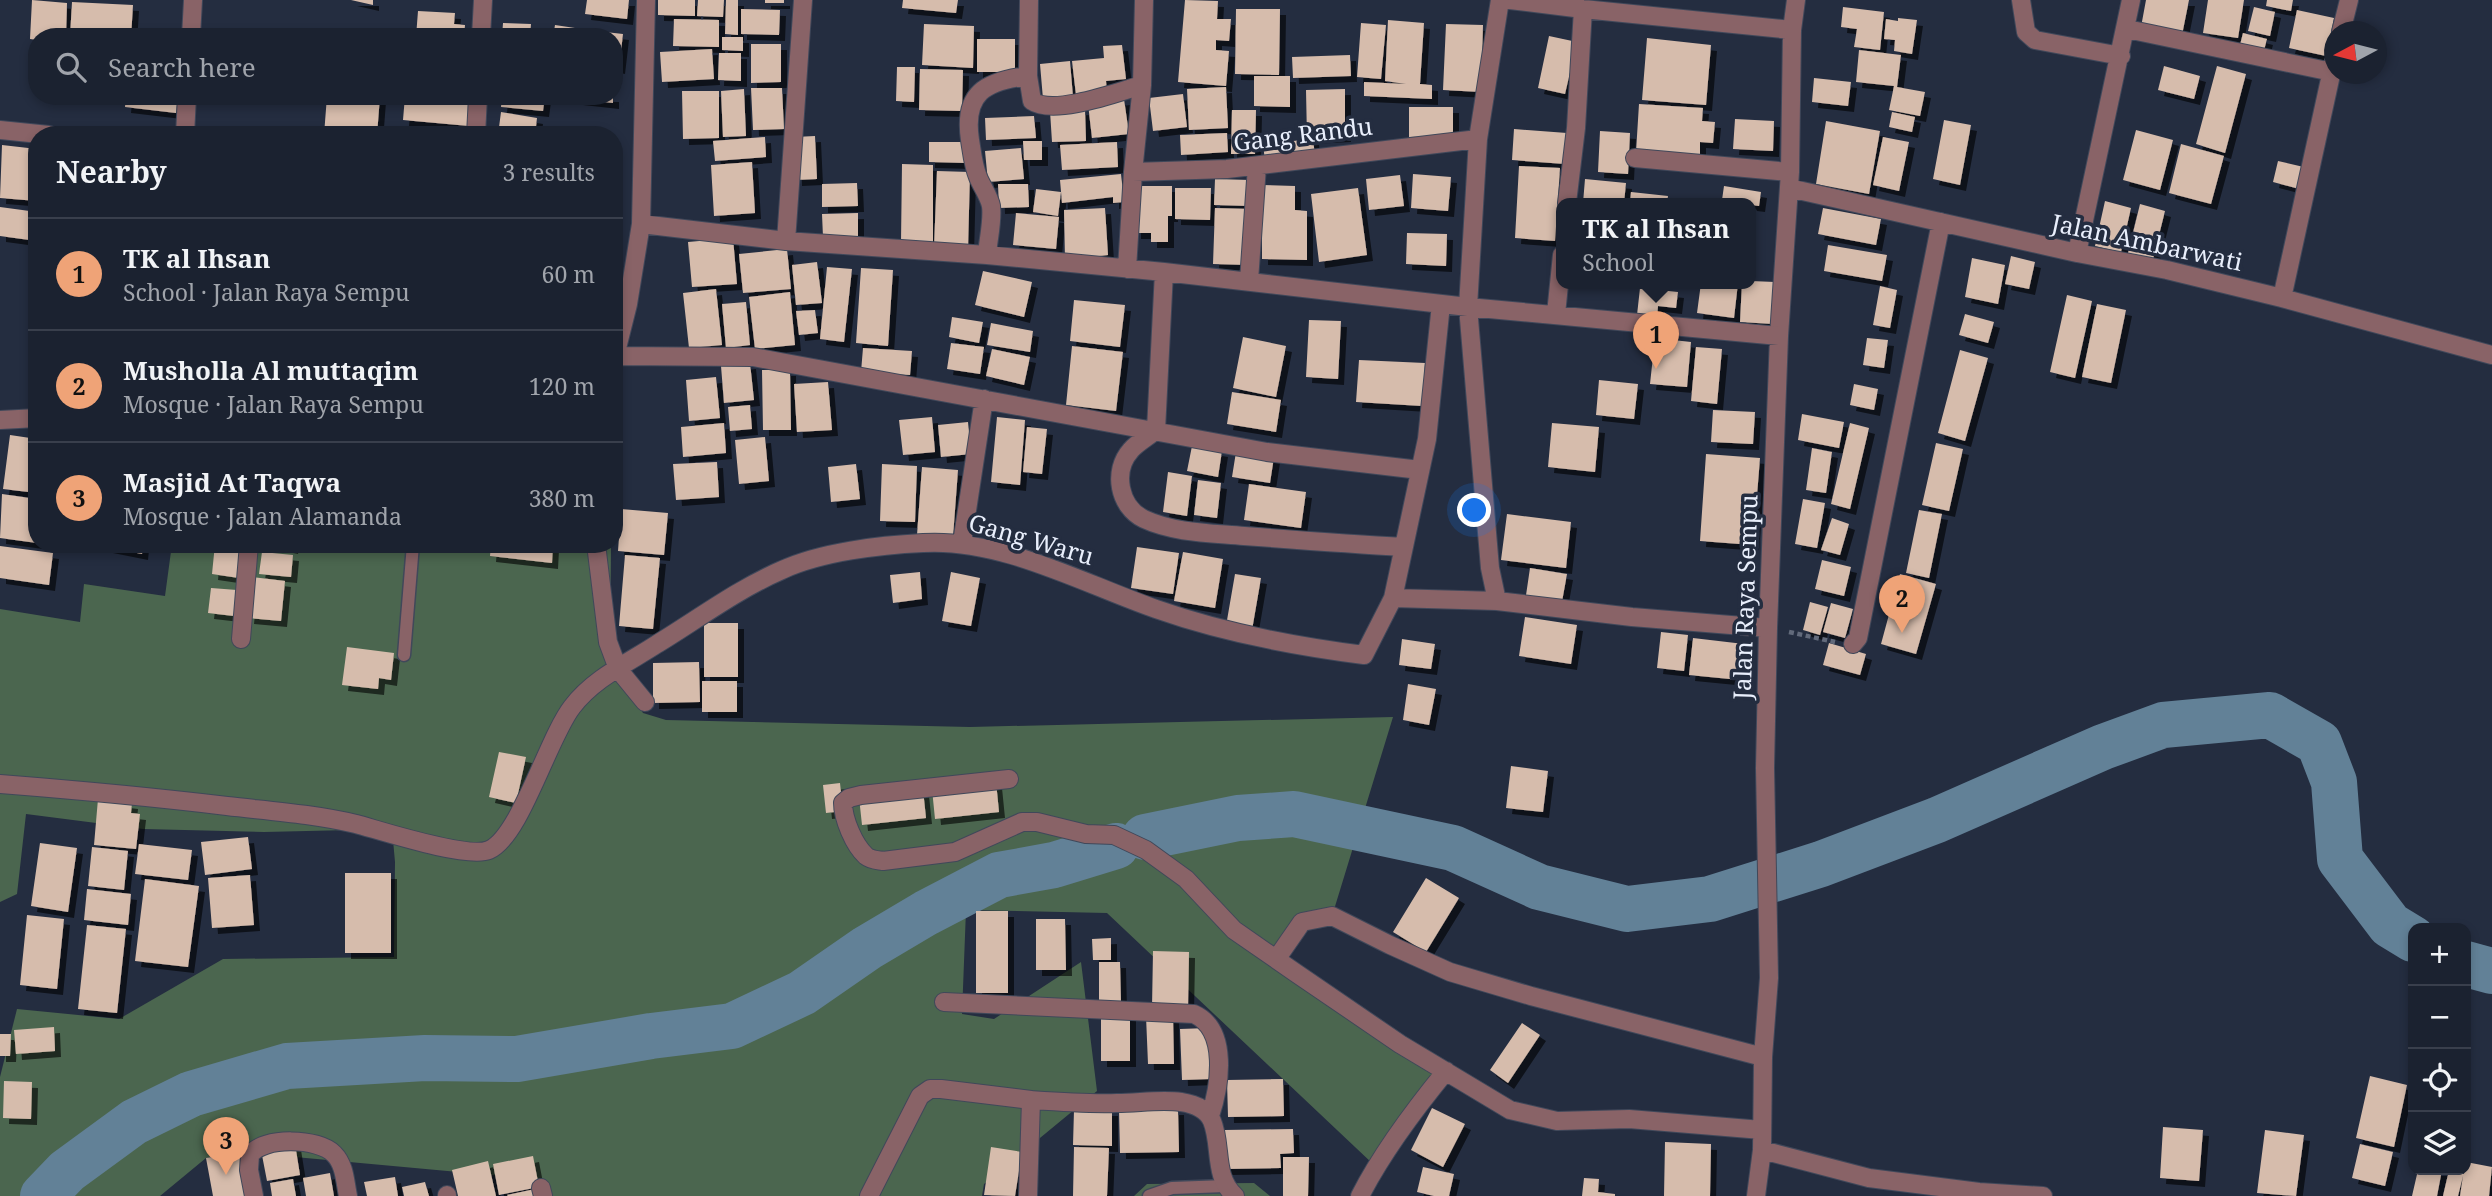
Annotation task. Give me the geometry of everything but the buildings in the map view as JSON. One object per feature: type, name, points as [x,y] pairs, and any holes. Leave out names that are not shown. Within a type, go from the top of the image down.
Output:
[{"type":"street","points":[[192,28],[194,0]]},
{"type":"street","points":[[482,28],[484,0]]},
{"type":"street","points":[[623,323],[641,224],[646,0]]},
{"type":"street","points":[[786,241],[803,0]]},
{"type":"street","points":[[1029,0],[1028,76],[1032,101],[1038,105],[1063,105],[1142,85]]},
{"type":"street","points":[[1127,269],[1142,85],[1144,0]]},
{"type":"street","points":[[1497,601],[1490,568],[1468,307],[1478,139],[1500,0]]},
{"type":"street","points":[[1510,0],[1793,30]]},
{"type":"street","name":"Jalan Raya Sempu","points":[[1756,1196],[1762,1150],[1763,1057],[1769,978],[1765,768],[1768,628],[1796,0]]},
{"type":"street","points":[[2021,0],[2026,32],[2035,40],[2121,56]]},
{"type":"street","points":[[2077,253],[2132,0]]},
{"type":"street","points":[[2344,21],[2349,0]]},
{"type":"street","points":[[1568,198],[1576,128],[1583,9]]},
{"type":"street","points":[[2127,29],[2324,64]]},
{"type":"street","points":[[987,255],[991,205],[974,161],[968,112],[971,102],[993,83],[1006,78],[1028,76]]},
{"type":"street","points":[[2282,298],[2329,84]]},
{"type":"street","points":[[185,126],[187,105]]},
{"type":"street","points":[[476,126],[478,105]]},
{"type":"street","points":[[0,130],[28,133]]},
{"type":"street","name":"Gang Randu","points":[[1133,172],[1227,169],[1478,139]]},
{"type":"street","name":"Jalan Ambarwati","points":[[1635,158],[1789,180],[1941,222],[2167,270],[2282,298],[2492,355]]},
{"type":"street","points":[[1249,281],[1257,166]]},
{"type":"street","points":[[1853,644],[1858,639],[1941,222]]},
{"type":"street","points":[[641,224],[786,241],[987,255],[1164,272],[1468,307],[1779,336]]},
{"type":"street","points":[[1164,272],[1156,430],[1130,451],[1123,464],[1121,493],[1129,508],[1142,518],[1165,526],[1212,533],[1404,547]]},
{"type":"street","points":[[1556,314],[1559,289]]},
{"type":"street","points":[[1441,304],[1427,439],[1393,598],[1497,601],[1632,617],[1768,628]]},
{"type":"street","points":[[623,358],[753,356],[1267,452],[1420,470]]},
{"type":"street","points":[[962,543],[984,399]]},
{"type":"street","points":[[0,420],[28,418]]},
{"type":"street","name":"Gang Waru","points":[[0,784],[142,796],[333,819],[452,850],[486,851],[498,844],[520,812],[550,745],[572,707],[599,679],[740,592],[783,569],[820,558],[924,542],[962,543],[1057,570],[1156,609],[1240,634],[1302,647],[1364,655],[1393,598]]},
{"type":"street","points":[[241,639],[248,553]]},
{"type":"street","points":[[597,553],[608,642],[618,668],[645,702]]},
{"type":"street","points":[[1009,779],[861,795],[849,798],[843,803],[843,810],[866,856],[872,860],[955,852],[1023,822],[1037,822],[1086,834],[1114,835],[1146,850],[1186,879],[1227,923],[1389,1036],[1510,1110],[1557,1121],[1629,1119],[1762,1130]]},
{"type":"street","points":[[1277,958],[1302,922],[1332,916],[1390,946],[1450,972],[1763,1057]]},
{"type":"street","points":[[944,1002],[1194,1014],[1211,1028],[1218,1058],[1217,1091],[1210,1116]]},
{"type":"street","points":[[1360,1196],[1378,1163],[1429,1092],[1447,1072]]},
{"type":"street","points":[[869,1196],[920,1096],[930,1089],[982,1093],[1031,1101],[1091,1104],[1181,1102],[1203,1109],[1210,1116],[1221,1173],[1231,1191]]},
{"type":"street","points":[[1028,1196],[1031,1101]]},
{"type":"street","points":[[254,1196],[249,1170],[250,1155],[262,1146],[286,1142],[326,1147],[341,1163],[348,1196]]},
{"type":"street","points":[[1762,1150],[1869,1178],[1979,1192],[2043,1196]]},
{"type":"lane","points":[[404,655],[412,553]]},
{"type":"lane","points":[[1149,1196],[1172,1188],[1231,1191]]},
{"type":"path","points":[[1768,628],[1853,644]]},
{"type":"green space","points":[[171,553],[611,553],[610,661],[643,713],[666,720],[970,727],[1393,717],[1333,913],[1299,921],[1271,962],[1440,1076],[1373,1164],[1107,913],[966,910],[962,1014],[994,1019],[1081,962],[1097,1091],[984,1184],[982,1196],[539,1196],[534,1179],[240,1152],[206,1158],[160,1196],[0,1196],[0,1077],[17,1009],[119,1019],[223,959],[394,957],[395,862],[392,829],[264,832],[143,829],[26,814],[17,894],[0,902],[0,609],[80,622],[84,584],[165,596]]},
{"type":"green space","points":[[1254,1183],[1270,1196],[1134,1196],[1147,1184]]},
{"type":"waterway","points":[[1145,837],[1238,818],[1294,814],[1453,848],[1539,887],[1627,909],[1710,899],[1821,864],[1937,820],[2103,747],[2163,725],[2270,715],[2319,743],[2334,782],[2340,859],[2390,925],[2408,936]]},
{"type":"waterway","points":[[43,1196],[67,1171],[134,1122],[191,1094],[287,1066],[425,1058],[517,1059],[651,1036],[732,1026],[802,993],[867,948],[999,875],[1054,865],[1116,846]]},
{"type":"waterway","points":[[2471,965],[2492,971]]},
{"type":"place","name":"TK al Ihsan","points":[[1656,369]]},
{"type":"place","name":"Musholla Al muttaqim","points":[[1902,633]]},
{"type":"place","name":"Masjid At Taqwa","points":[[226,1175]]}]
